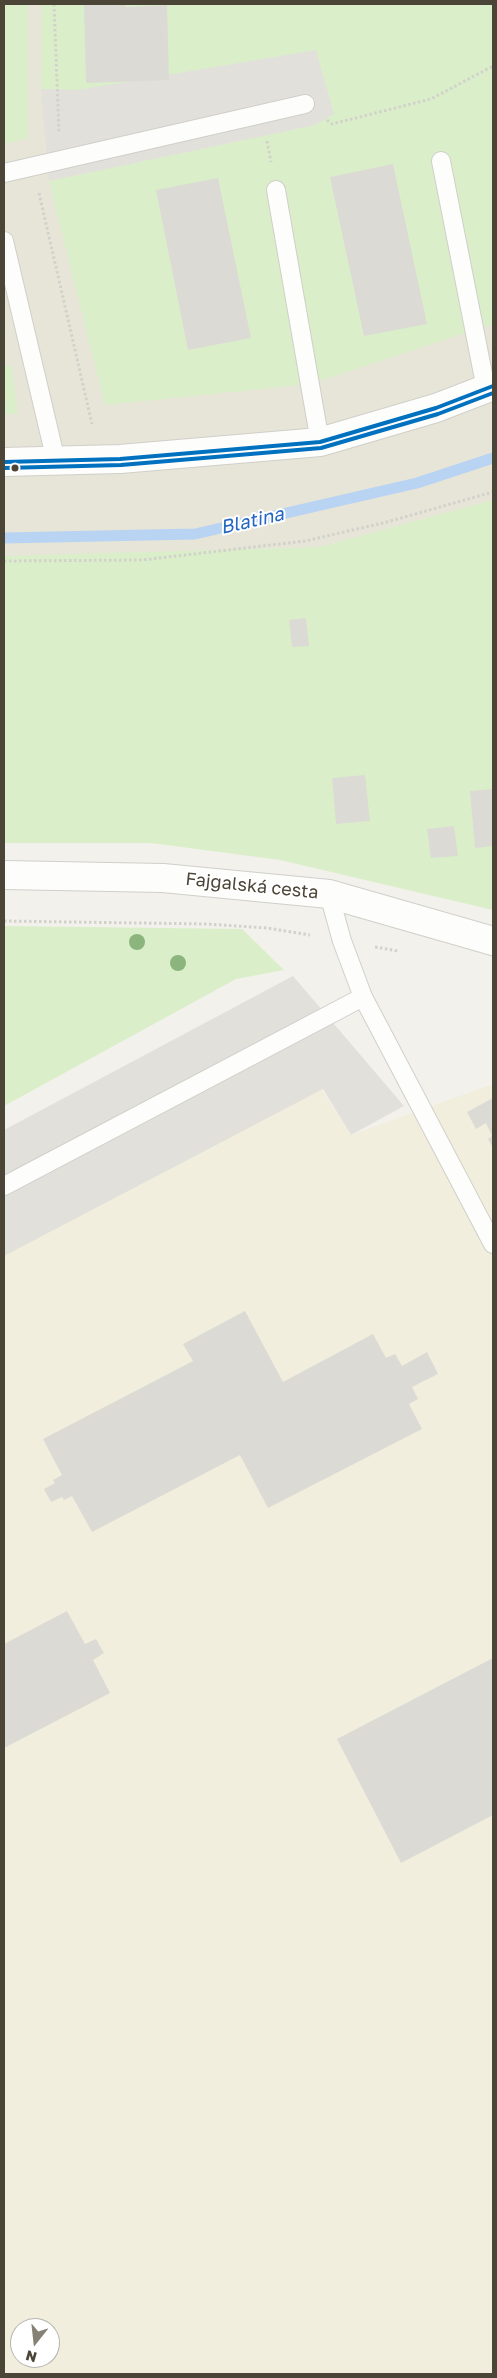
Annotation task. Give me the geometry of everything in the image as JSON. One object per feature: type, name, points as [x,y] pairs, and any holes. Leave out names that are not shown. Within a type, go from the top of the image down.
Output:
[{"type":"street","points":[[4,462],[120,460],[320,442],[436,408],[490,387]]},
{"type":"street","name":"Fajgalská cesta","points":[[4,875],[163,878],[329,894],[493,941]]},
{"type":"lane","points":[[4,173],[305,104]]},
{"type":"lane","points":[[441,161],[490,387]]},
{"type":"lane","points":[[276,190],[320,442]]},
{"type":"lane","points":[[4,241],[56,461]]},
{"type":"lane","points":[[329,894],[342,941],[363,997],[493,1244]]},
{"type":"lane","points":[[4,1186],[363,997]]},
{"type":"path","points":[[54,4],[60,161]]},
{"type":"path","points":[[305,104],[332,124],[431,99],[493,66]]},
{"type":"path","points":[[262,114],[276,190]]},
{"type":"path","points":[[33,167],[92,424]]},
{"type":"path","points":[[4,561],[142,560],[305,541],[387,522],[493,492]]},
{"type":"path","points":[[4,921],[207,924],[267,928]]},
{"type":"shaded area","points":[[4,4],[493,4],[493,597],[4,621]]},
{"type":"shaded area","points":[[316,50],[334,114],[315,125],[49,181],[41,89],[77,90]]},
{"type":"shaded area","points":[[293,976],[404,1106],[351,1135],[323,1089],[4,1256],[4,1130]]},
{"type":"shaded area","points":[[261,995],[351,1135],[493,1084],[493,2374],[4,2374],[4,1133]]},
{"type":"green space","points":[[4,4],[28,4],[28,138],[4,144]]},
{"type":"green space","points":[[42,4],[493,4],[493,324],[310,384],[105,405],[49,181],[315,125],[77,90],[41,89]]},
{"type":"green space","points":[[11,365],[18,414],[4,414],[4,367]]},
{"type":"green space","points":[[493,500],[493,910],[280,860],[151,843],[4,843],[4,556],[320,547]]},
{"type":"green space","points":[[4,926],[242,929],[284,970],[236,979],[4,1106]]},
{"type":"building","points":[[84,4],[126,4],[126,7],[167,5],[169,80],[86,83]]},
{"type":"building","points":[[393,164],[427,324],[364,336],[330,177]]},
{"type":"building","points":[[218,178],[251,338],[188,350],[156,190]]},
{"type":"building","points":[[306,618],[309,646],[292,647],[289,620]]},
{"type":"building","points":[[365,775],[370,821],[336,824],[332,778]]},
{"type":"building","points":[[493,789],[493,846],[475,848],[470,791]]},
{"type":"building","points":[[454,826],[458,856],[431,858],[427,829]]},
{"type":"building","points":[[493,1098],[493,1148],[488,1139],[492,1136],[486,1123],[476,1129],[467,1112]]},
{"type":"building","points":[[245,1311],[283,1382],[373,1334],[386,1358],[395,1354],[402,1366],[427,1352],[438,1374],[412,1387],[418,1399],[409,1404],[422,1429],[268,1508],[240,1455],[92,1532],[72,1496],[64,1500],[62,1497],[51,1502],[44,1489],[55,1483],[53,1480],[62,1475],[43,1439],[193,1361],[183,1344]]},
{"type":"building","points":[[67,1611],[85,1644],[96,1639],[104,1653],[93,1660],[110,1693],[4,1748],[4,1644]]},
{"type":"building","points":[[493,1658],[493,1815],[401,1863],[337,1739]]},
{"type":"waterway","name":"Blatina","points":[[4,538],[195,534],[417,483],[493,458]]},
{"type":"transit line","points":[[4,462],[120,459],[320,442],[436,408],[493,386]]},
{"type":"transit line","points":[[4,468],[121,465],[321,448],[438,414],[493,393]]}]
